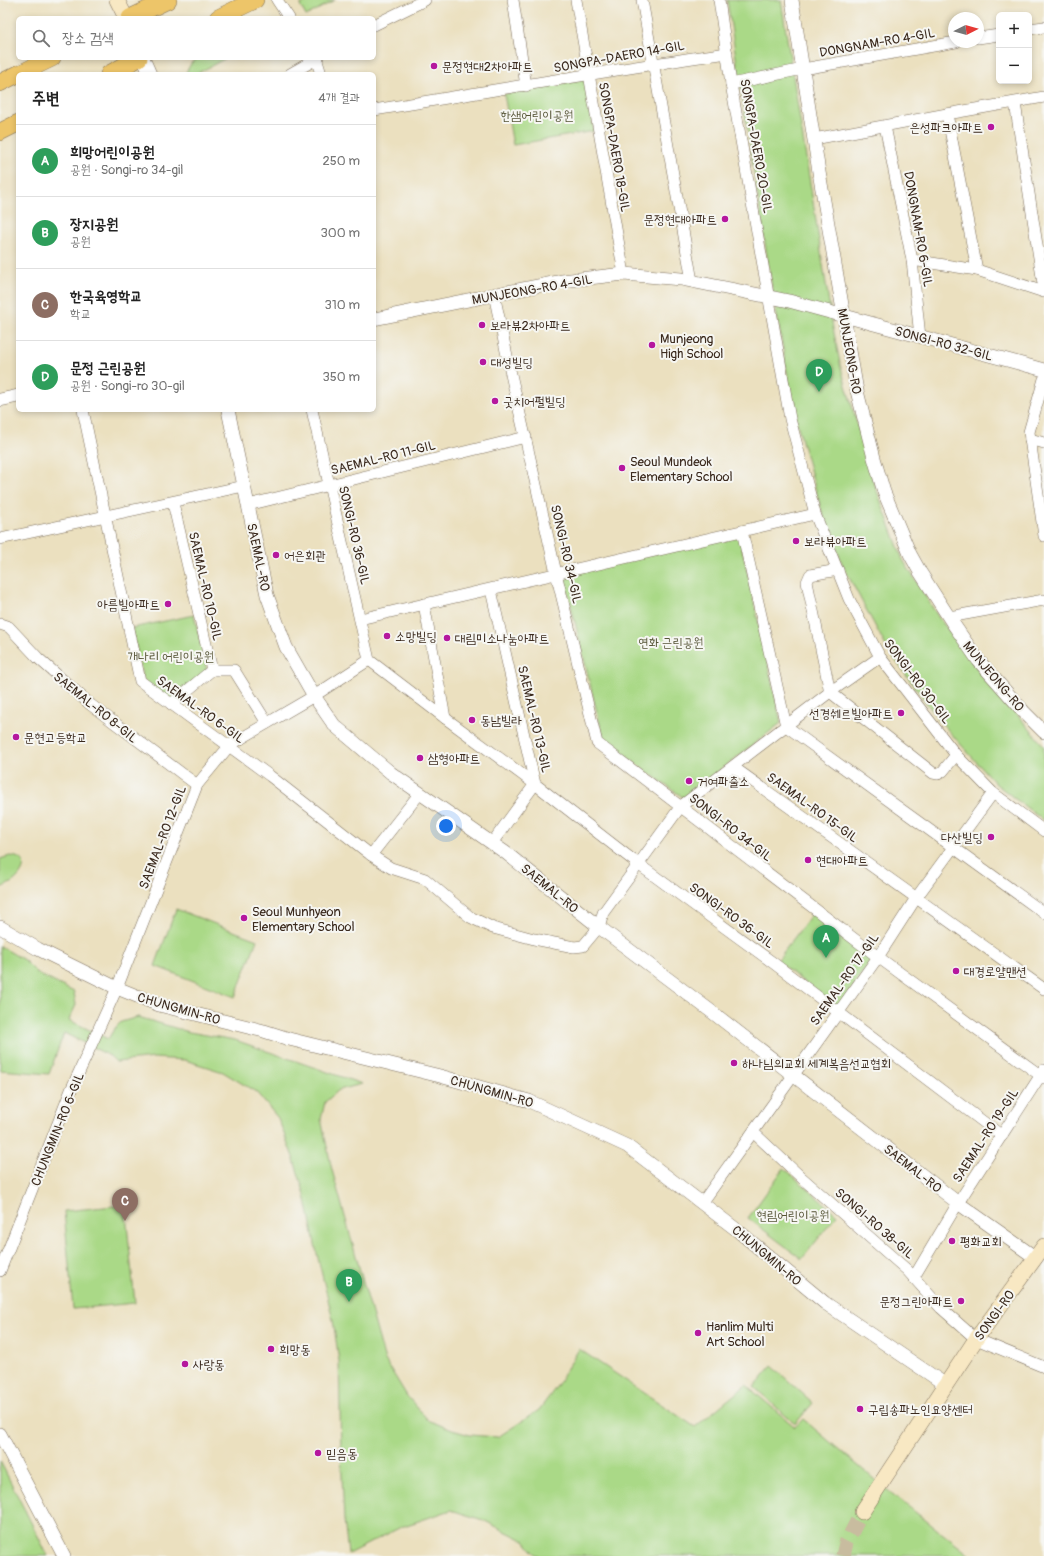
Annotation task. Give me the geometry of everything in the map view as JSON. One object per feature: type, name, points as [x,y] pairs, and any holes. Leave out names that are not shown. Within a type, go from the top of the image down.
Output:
[{"type":"main road","points":[[117,0],[125,16]]},
{"type":"main road","points":[[134,16],[168,0]]},
{"type":"main road","points":[[222,16],[255,0]]},
{"type":"main road","points":[[22,72],[48,60]]},
{"type":"main road","points":[[114,72],[135,60]]},
{"type":"main road","points":[[0,83],[16,75]]},
{"type":"main road","points":[[0,132],[16,123]]},
{"type":"main road","name":"SONGI-RO","points":[[862,1512],[976,1339],[1040,1252]]},
{"type":"street","points":[[277,0],[288,16]]},
{"type":"street","points":[[376,24],[424,0]]},
{"type":"street","points":[[513,0],[526,86]]},
{"type":"street","name":"SONGPA-DAERO 18-GIL","points":[[576,0],[624,274]]},
{"type":"street","points":[[642,0],[692,281]]},
{"type":"street","name":"SONGPA-DAERO 20-GIL","points":[[718,0],[769,297]]},
{"type":"street","name":"MUNJEONG-RO","points":[[792,0],[857,391],[884,492],[913,560],[948,617],[978,660],[1024,712],[1044,732]]},
{"type":"street","points":[[1032,29],[1044,27]]},
{"type":"street","points":[[984,37],[996,35]]},
{"type":"street","name":"DONGNAM-RO 4-GIL","points":[[803,69],[948,43]]},
{"type":"street","name":"SONGPA-DAERO 14-GIL","points":[[376,110],[727,53]]},
{"type":"street","points":[[144,60],[149,72]]},
{"type":"street","points":[[293,72],[314,60]]},
{"type":"street","points":[[317,60],[320,72]]},
{"type":"street","points":[[732,84],[803,69]]},
{"type":"street","points":[[814,139],[947,114],[1044,98]]},
{"type":"street","points":[[912,260],[976,270],[1044,291],[1015,103]]},
{"type":"street","points":[[947,114],[976,270]]},
{"type":"street","name":"DONGNAM-RO 6-GIL","points":[[885,126],[912,260],[920,337]]},
{"type":"street","name":"MUNJEONG-RO 4-GIL","points":[[376,319],[562,281],[624,274],[692,281],[789,301],[844,317]]},
{"type":"street","name":"SONGI-RO 34-GIL","points":[[494,294],[556,574],[597,743],[878,957],[1043,1075]]},
{"type":"street","name":"SONGI-RO 30-GIL","points":[[769,297],[790,419],[815,514],[849,599],[880,657],[956,755],[993,793],[1044,831]]},
{"type":"street","name":"SONGI-RO 32-GIL","points":[[844,317],[1044,370]]},
{"type":"street","points":[[1044,379],[1029,432],[1044,536]]},
{"type":"street","points":[[0,400],[16,396]]},
{"type":"street","name":"SAEMAL-RO 6-GIL","points":[[83,412],[104,518],[140,681],[270,776],[371,855],[390,868],[425,879],[470,917],[493,928],[534,939],[574,947],[583,946],[599,928]]},
{"type":"street","name":"SAEMAL-RO","points":[[228,412],[267,595],[286,647],[314,696],[334,724],[391,773],[492,843],[599,928],[654,967],[794,1074],[958,1203],[1040,1252]]},
{"type":"street","name":"SONGI-RO 36-GIL","points":[[312,412],[369,660],[535,784],[638,864],[772,962],[1002,1136]]},
{"type":"street","name":"SAEMAL-RO 11-GIL","points":[[248,504],[526,437]]},
{"type":"street","points":[[1030,439],[1044,443]]},
{"type":"street","points":[[0,540],[173,503],[244,486]]},
{"type":"street","name":"SAEMAL-RO 10-GIL","points":[[173,503],[212,670]]},
{"type":"street","points":[[360,619],[815,514]]},
{"type":"street","points":[[742,531],[786,726],[1044,913]]},
{"type":"street","points":[[838,570],[810,575],[807,582],[830,692],[933,773],[938,774],[943,771],[956,755]]},
{"type":"street","name":"SAEMAL-RO 13-GIL","points":[[491,590],[535,784],[492,843]]},
{"type":"street","points":[[948,617],[1044,600]]},
{"type":"street","points":[[424,604],[445,718]]},
{"type":"street","name":"SAEMAL-RO 8-GIL","points":[[0,624],[9,627],[38,658],[91,705],[197,785]]},
{"type":"street","points":[[599,928],[603,913],[681,806],[830,692],[880,657]]},
{"type":"street","points":[[314,696],[369,660]]},
{"type":"street","points":[[172,704],[212,670],[234,670],[267,723]]},
{"type":"street","name":"SAEMAL-RO 12-GIL","points":[[116,988],[197,785],[229,746],[314,696]]},
{"type":"street","name":"SAEMAL-RO 15-GIL","points":[[732,767],[916,898]]},
{"type":"street","points":[[371,855],[420,793]]},
{"type":"street","name":"SAEMAL-RO 17-GIL","points":[[794,1074],[878,957],[916,898],[993,793]]},
{"type":"street","points":[[916,898],[1044,989]]},
{"type":"street","name":"CHUNGMIN-RO","points":[[0,927],[116,988],[159,1005],[440,1076],[529,1101],[627,1146],[702,1203],[825,1303],[946,1385]]},
{"type":"street","name":"CHUNGMIN-RO 6-GIL","points":[[0,1271],[71,1090],[116,988]]},
{"type":"street","points":[[702,1203],[794,1074]]},
{"type":"street","name":"SAEMAL-RO 19-GIL","points":[[914,1277],[958,1203],[1043,1075]]},
{"type":"street","name":"SONGI-RO 38-GIL","points":[[753,1132],[802,1178],[908,1270],[941,1308],[976,1339],[1044,1367]]},
{"type":"street","points":[[0,1434],[64,1556]]},
{"type":"green space","points":[[308,0],[335,0],[306,16],[300,5]]},
{"type":"green space","points":[[727,0],[781,0],[833,328],[841,368],[874,483],[903,560],[939,618],[975,665],[1044,746],[1044,821],[996,784],[939,720],[888,650],[844,568],[822,512],[795,416],[772,288]]},
{"type":"green space","points":[[196,60],[222,60],[200,72],[186,72],[192,62]]},
{"type":"green space","name":"한샘어린이공원","points":[[585,79],[594,131],[513,145],[504,94]]},
{"type":"green space","name":"연화 근린공원","points":[[739,535],[781,723],[684,798],[604,741],[563,573]]},
{"type":"green space","name":"개나리 어린이공원","points":[[194,615],[207,670],[171,700],[143,680],[132,628]]},
{"type":"green space","points":[[10,856],[20,859],[22,861],[23,868],[15,880],[0,888],[0,859]]},
{"type":"green space","points":[[176,909],[257,940],[235,997],[155,966]]},
{"type":"green space","points":[[814,911],[874,956],[838,1009],[777,961]]},
{"type":"green space","points":[[0,946],[24,960],[38,974],[74,992],[76,1005],[69,1020],[108,1039],[114,1029],[121,1022],[138,1017],[189,1032],[235,1040],[362,1084],[339,1090],[325,1102],[321,1119],[332,1170],[385,1360],[407,1396],[428,1420],[452,1430],[470,1435],[498,1437],[539,1410],[557,1386],[579,1349],[695,1427],[746,1385],[795,1427],[803,1419],[881,1485],[971,1556],[537,1556],[525,1541],[483,1520],[451,1510],[401,1527],[348,1554],[344,1520],[339,1361],[333,1320],[305,1195],[293,1157],[278,1118],[256,1092],[223,1072],[185,1060],[154,1058],[116,1062],[110,1056],[64,1033],[49,1074],[0,1070]]},
{"type":"green space","name":"현림어린이공원","points":[[784,1168],[837,1215],[802,1259],[748,1218]]},
{"type":"green space","points":[[125,1205],[135,1303],[73,1309],[64,1211]]},
{"type":"green space","points":[[772,1366],[813,1403],[795,1424],[754,1387]]},
{"type":"green space","points":[[0,1461],[47,1554],[48,1556],[0,1556]]},
{"type":"tunnel","points":[[843,1556],[846,1543],[862,1512]]},
{"type":"place","name":"문정현대2차아파트","points":[[434,66]]},
{"type":"place","name":"은성파크아파트","points":[[991,127]]},
{"type":"place","name":"문정현대아파트","points":[[725,219]]},
{"type":"place","name":"보라뷰2차아파트","points":[[482,325]]},
{"type":"place","name":"Munjeong High School","points":[[652,345]]},
{"type":"place","name":"대성빌딩","points":[[483,362]]},
{"type":"place","name":"문정 근린공원","points":[[819,392]]},
{"type":"place","name":"굿치어펄빌딩","points":[[495,401]]},
{"type":"place","name":"Seoul Mundeok Elementary School","points":[[622,468]]},
{"type":"place","name":"보라뷰아파트","points":[[796,541]]},
{"type":"place","name":"어은회관","points":[[276,555]]},
{"type":"place","name":"아름빌아파트","points":[[168,604]]},
{"type":"place","name":"소망빌딩","points":[[387,636]]},
{"type":"place","name":"대림미소나눔아파트","points":[[447,638]]},
{"type":"place","name":"선경쉐르빌아파트","points":[[901,713]]},
{"type":"place","name":"동남빌라","points":[[472,720]]},
{"type":"place","name":"문현고등학교","points":[[16,737]]},
{"type":"place","name":"삼형아파트","points":[[420,758]]},
{"type":"place","name":"거여파출소","points":[[689,781]]},
{"type":"place","name":"다산빌딩","points":[[991,837]]},
{"type":"place","name":"현대아파트","points":[[808,860]]},
{"type":"place","name":"Seoul Munhyeon Elementary School","points":[[244,918]]},
{"type":"place","name":"희망어린이공원","points":[[826,958]]},
{"type":"place","name":"대경로얄맨션","points":[[956,971]]},
{"type":"place","name":"하나님의교회 세계복음선교협회","points":[[734,1063]]},
{"type":"place","name":"한국육영학교","points":[[125,1221]]},
{"type":"place","name":"평화교회","points":[[952,1241]]},
{"type":"place","name":"문정그린아파트","points":[[961,1301]]},
{"type":"place","name":"장지공원","points":[[349,1302]]},
{"type":"place","name":"Hanlim Multi Art School","points":[[698,1333]]},
{"type":"place","name":"희망동","points":[[271,1349]]},
{"type":"place","name":"사랑동","points":[[185,1364]]},
{"type":"place","name":"구립송파노인요양센터","points":[[860,1409]]},
{"type":"place","name":"믿음동","points":[[318,1453]]}]
